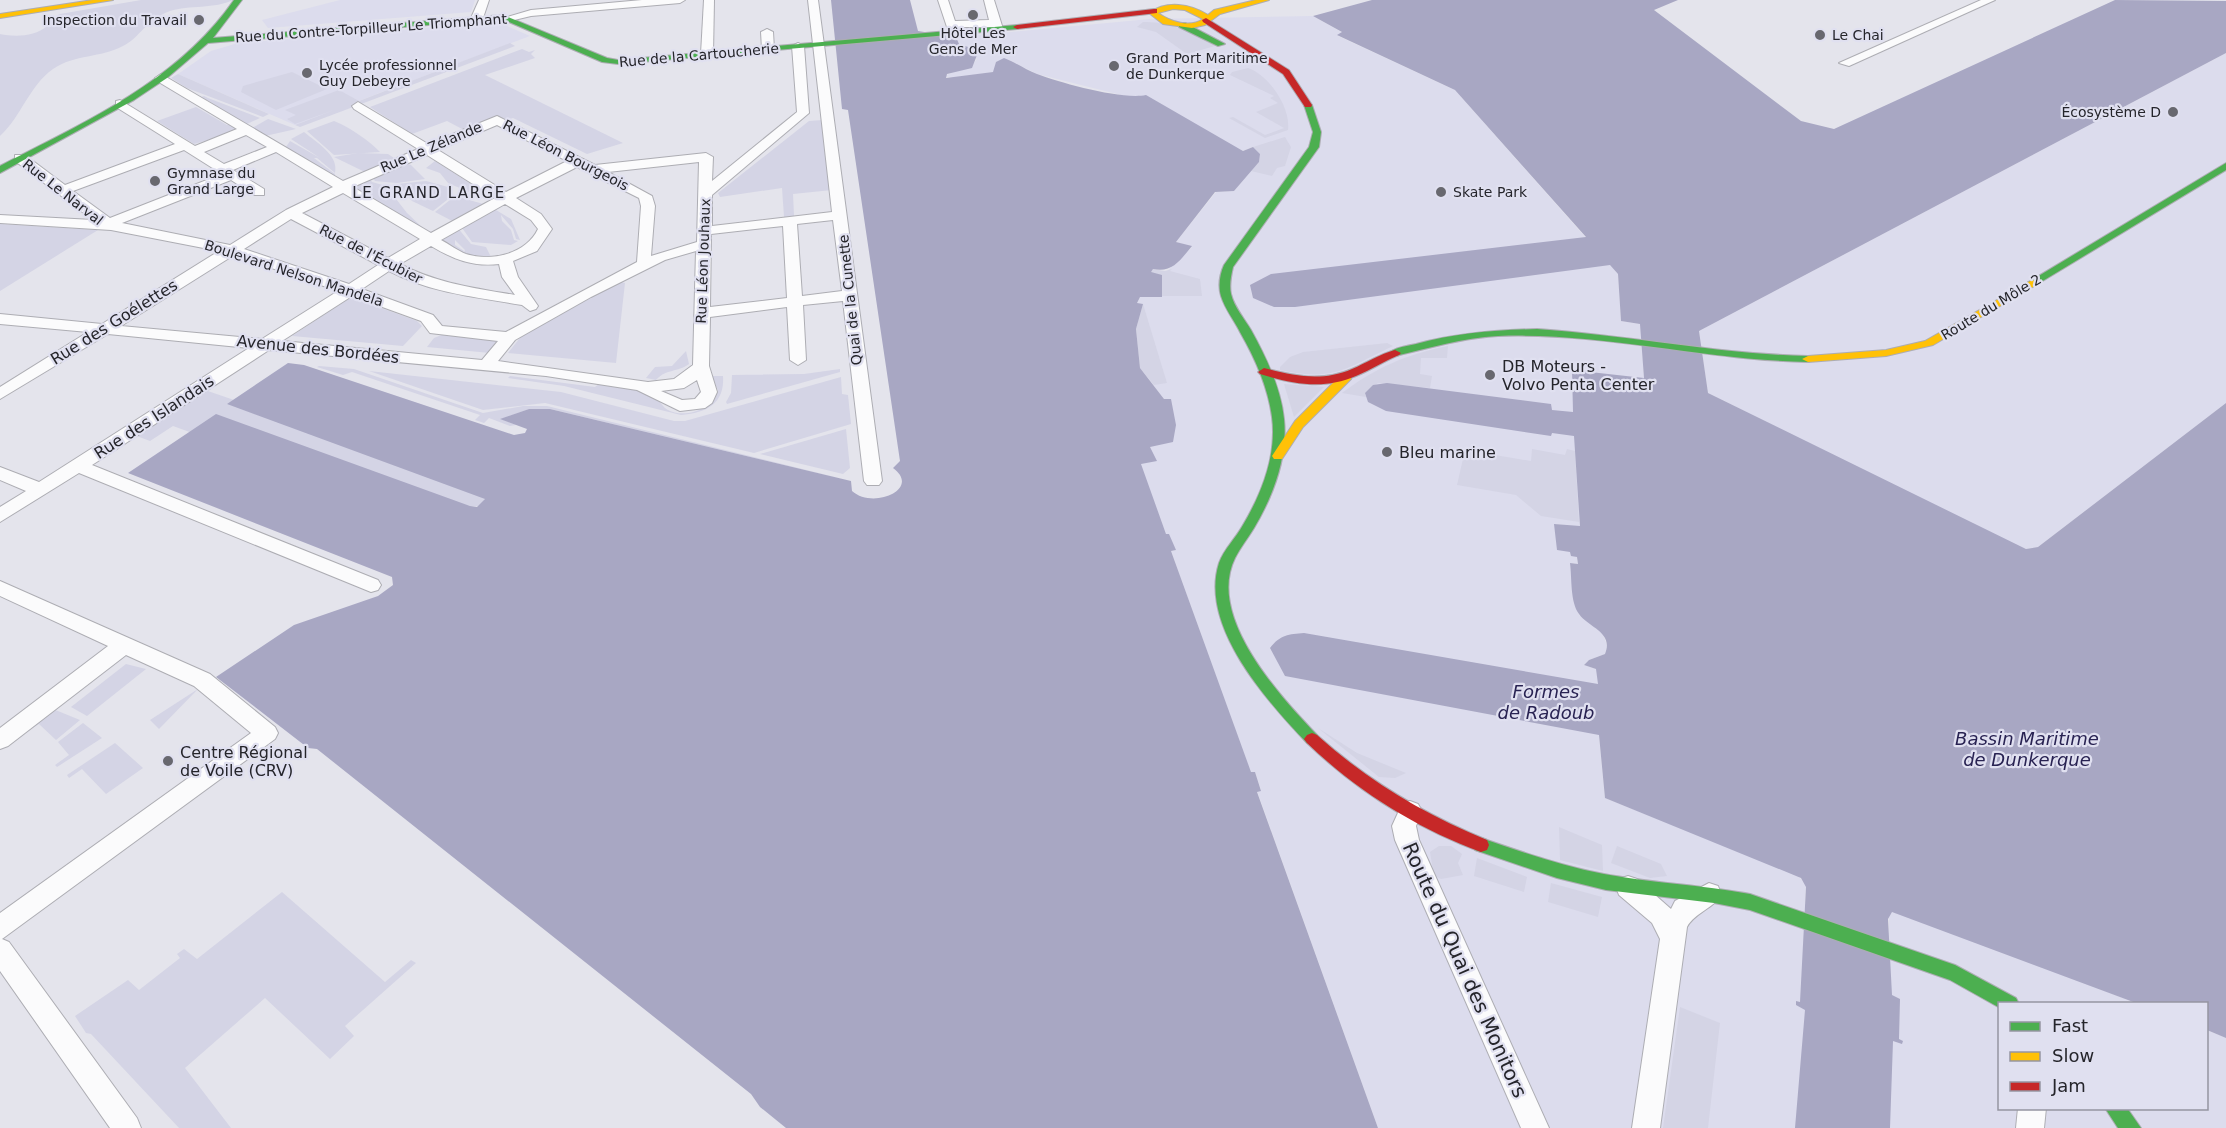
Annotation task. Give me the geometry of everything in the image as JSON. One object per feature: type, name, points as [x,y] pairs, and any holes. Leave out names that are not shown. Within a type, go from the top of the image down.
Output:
[{"type":"street","points":[[0,16],[109,0]]},
{"type":"street","points":[[0,170],[120,104],[161,78],[204,41],[232,11],[238,0]]},
{"type":"street","points":[[477,18],[484,0]]},
{"type":"street","name":"Rue du Contre-Torpilleur Le Triomphant","points":[[204,41],[477,18],[510,18],[528,13],[624,2],[680,0]]},
{"type":"street","points":[[707,54],[709,0]]},
{"type":"street","name":"Quai de la Cunette","points":[[813,0],[822,44],[828,118],[873,481]]},
{"type":"street","points":[[943,0],[951,25],[996,26],[988,0]]},
{"type":"street","points":[[1182,25],[1197,25],[1203,16],[1249,0]]},
{"type":"street","points":[[1203,16],[1265,0]]},
{"type":"street","points":[[1845,63],[1990,0]]},
{"type":"street","points":[[1156,9],[1174,6],[1203,16],[1280,67],[1296,84],[1310,108],[1317,132],[1316,144],[1302,167],[1283,189],[1234,257],[1224,278],[1227,298],[1264,372],[1278,409],[1279,437],[1275,462]]},
{"type":"street","points":[[1156,9],[1182,25],[1199,31],[1263,70],[1284,91],[1295,111]]},
{"type":"street","name":"Rue de la Cartoucherie","points":[[510,18],[610,62],[954,33],[996,26],[1078,22],[1156,9]]},
{"type":"street","points":[[801,18],[815,16]]},
{"type":"street","points":[[767,32],[768,49]]},
{"type":"street","points":[[705,194],[803,114],[798,46]]},
{"type":"street","points":[[161,78],[273,144],[338,189],[466,259],[505,259],[535,245],[545,229],[536,217],[358,106]]},
{"type":"street","points":[[120,104],[259,192]]},
{"type":"street","name":"Rue Le Zélande","points":[[291,213],[338,189],[497,120]]},
{"type":"street","name":"Rue Léon Bourgeois","points":[[497,120],[645,196],[647,220],[643,258],[645,264]]},
{"type":"street","points":[[63,190],[189,148],[231,137],[249,129]]},
{"type":"street","points":[[1283,189],[1296,162],[1300,142]]},
{"type":"street","points":[[106,224],[228,172],[273,144]]},
{"type":"street","name":"Rue Léon Jouhaux","points":[[593,169],[706,157],[700,366],[709,392],[706,399],[696,405],[680,406],[634,386]]},
{"type":"street","name":"Rue Le Narval","points":[[20,158],[106,224]]},
{"type":"street","name":"Rue des Islandais","points":[[0,516],[388,265],[505,198],[578,161]]},
{"type":"street","name":"Route du Môle 2","points":[[1348,375],[1397,352],[1472,336],[1531,334],[1788,359],[1837,359],[1878,355],[1926,344],[1954,330],[2226,166]]},
{"type":"street","name":"Rue des Goélettes","points":[[0,394],[228,250],[291,213]]},
{"type":"street","name":"Rue de l'Écubier","points":[[291,213],[388,265],[438,286],[524,301]]},
{"type":"street","points":[[487,365],[509,338],[545,316],[645,264],[685,249],[704,238],[790,221],[840,215]]},
{"type":"street","name":"Boulevard Nelson Mandela","points":[[0,219],[106,224],[152,231],[228,250],[431,319],[436,330]]},
{"type":"street","points":[[790,221],[798,360]]},
{"type":"street","points":[[505,259],[510,278],[524,301],[545,316]]},
{"type":"street","points":[[702,313],[850,295]]},
{"type":"street","name":"Avenue des Bordées","points":[[0,319],[487,365],[572,374],[634,386]]},
{"type":"street","points":[[412,358],[436,330],[509,338]]},
{"type":"street","points":[[634,386],[658,388],[675,385],[691,377],[700,366]]},
{"type":"street","points":[[1264,372],[1317,382],[1348,375]]},
{"type":"street","points":[[1348,375],[1299,424],[1275,462],[1253,520],[1223,568],[1221,591],[1231,625],[1258,675],[1296,723],[1338,762],[1410,811],[1456,835],[1515,859],[1573,875],[1626,885],[1711,893],[1750,902],[1969,979],[2007,1002]]},
{"type":"street","points":[[78,466],[371,585]]},
{"type":"street","points":[[0,473],[41,490]]},
{"type":"street","points":[[0,588],[202,680],[267,734],[0,928]]},
{"type":"street","points":[[0,740],[124,645]]},
{"type":"street","name":"Route du Quai des Monitors","points":[[1410,811],[1404,826],[1407,840],[1535,1128]]},
{"type":"street","points":[[1626,885],[1654,907],[1666,923],[1673,938]]},
{"type":"street","points":[[1646,1128],[1677,921],[1684,909],[1711,893]]},
{"type":"street","points":[[0,950],[126,1128]]},
{"type":"street","points":[[2030,1128],[2032,1110]]},
{"type":"street","points":[[2116,1110],[2131,1128]]},
{"type":"shaded area","points":[[141,0],[233,0],[218,5],[170,11],[155,19],[129,42],[115,50],[61,64],[38,84],[14,120],[0,136],[0,34],[18,36],[31,34],[42,30],[60,14]]},
{"type":"shaded area","points":[[340,0],[475,0],[471,12],[268,28],[262,20]]},
{"type":"shaded area","points":[[1313,16],[1343,33],[1338,36],[1455,90],[1618,274],[1621,321],[1641,324],[1644,379],[1572,370],[1580,527],[1555,524],[1570,552],[1577,557],[1578,564],[1571,563],[1574,602],[1579,615],[1603,633],[1607,646],[1605,654],[1589,660],[1584,665],[1599,672],[1598,685],[1594,685],[1605,798],[1797,875],[1806,884],[1805,904],[1889,933],[1889,915],[1892,912],[1899,912],[2133,1002],[1998,1002],[1998,1110],[2208,1110],[2208,1030],[2226,1038],[2226,1128],[1378,1128],[1257,791],[1261,790],[1255,772],[1251,773],[1171,551],[1176,550],[1166,534],[1140,464],[1150,446],[1164,399],[1140,368],[1137,303],[1140,297],[1192,247],[1176,242],[1216,192],[1234,191],[1259,162],[1253,147],[1243,151],[1133,98],[1037,74],[1009,60],[993,72],[953,78],[944,76],[973,64],[977,59],[959,44],[956,37],[1150,19]]},
{"type":"shaded area","name":"Lycée professionnel Guy Debeyre","points":[[498,22],[530,36],[295,125],[178,74],[211,51],[238,43]]},
{"type":"shaded area","points":[[1143,22],[1163,24],[1190,32],[1215,46],[1187,54],[1156,32],[1137,27]]},
{"type":"shaded area","points":[[510,43],[515,46],[300,127],[295,125],[334,110],[295,124],[287,119],[296,115],[285,110],[339,90],[359,101]]},
{"type":"shaded area","points":[[522,49],[529,52],[535,50],[531,54],[535,58],[485,75],[623,143],[587,154],[513,118],[507,120],[500,117],[464,130],[447,121],[412,134],[370,107]]},
{"type":"shaded area","points":[[2226,53],[2226,403],[2038,547],[2026,549],[2014,545],[1708,393],[1699,331]]},
{"type":"shaded area","points":[[1248,68],[1264,78],[1277,93],[1286,112],[1288,130],[1265,138],[1229,118],[1233,117],[1265,135],[1284,128],[1256,112],[1278,103],[1270,98],[1274,96],[1230,75],[1232,72]]},
{"type":"shaded area","points":[[292,72],[327,89],[276,110],[241,92],[243,86]]},
{"type":"shaded area","points":[[178,74],[269,114],[263,117],[187,88],[171,78]]},
{"type":"shaded area","points":[[204,96],[260,118],[247,124],[201,97]]},
{"type":"shaded area","points":[[196,107],[227,125],[234,123],[244,130],[194,144],[157,121]]},
{"type":"shaded area","points":[[268,119],[296,129],[265,136],[252,128]]},
{"type":"shaded area","points":[[823,120],[832,190],[793,194],[794,216],[784,217],[782,188],[720,197],[718,193],[809,121]]},
{"type":"shaded area","points":[[334,121],[359,135],[380,152],[334,155],[307,131]]},
{"type":"shaded area","points":[[304,132],[330,155],[334,161],[335,173],[314,158],[335,174],[335,177],[286,147],[290,141],[320,158],[291,139]]},
{"type":"shaded area","points":[[1285,137],[1291,147],[1285,166],[1277,168],[1272,176],[1251,171],[1259,162],[1260,154],[1253,147]]},
{"type":"shaded area","points":[[358,153],[388,154],[397,160],[367,173],[334,157]]},
{"type":"shaded area","points":[[435,161],[482,191],[476,195],[448,183],[440,173],[426,168]]},
{"type":"shaded area","points":[[401,162],[411,165],[425,179],[397,183],[375,181],[371,175]]},
{"type":"shaded area","points":[[368,177],[372,182],[386,186],[407,213],[427,232],[349,185]]},
{"type":"shaded area","points":[[426,181],[448,187],[452,196],[433,211],[412,201],[397,184]]},
{"type":"shaded area","points":[[455,196],[487,205],[456,223],[435,212]]},
{"type":"shaded area","points":[[491,207],[511,219],[520,240],[516,239],[513,229],[501,215],[502,221],[511,230],[514,240],[518,241],[511,245],[472,242],[460,225]]},
{"type":"shaded area","points":[[0,224],[98,230],[0,291]]},
{"type":"shaded area","points":[[457,227],[471,244],[486,247],[491,257],[463,254],[465,250],[455,240],[455,245],[464,251],[462,253],[437,238]]},
{"type":"shaded area","points":[[1153,269],[1165,271],[1172,269],[1170,271],[1200,279],[1202,296],[1160,296],[1150,272]]},
{"type":"shaded area","points":[[621,282],[625,283],[616,363],[508,353],[523,334]]},
{"type":"shaded area","points":[[351,297],[417,321],[422,326],[403,346],[292,336]]},
{"type":"shaded area","points":[[1143,304],[1167,383],[1154,385],[1140,368],[1136,329]]},
{"type":"shaded area","points":[[444,334],[498,340],[498,342],[490,353],[427,347],[434,338]]},
{"type":"shaded area","points":[[1387,343],[1393,346],[1339,371],[1314,374],[1280,370],[1280,367],[1290,357],[1303,352]]},
{"type":"shaded area","points":[[1448,346],[1447,358],[1421,358],[1420,374],[1432,376],[1430,388],[1378,383],[1365,393],[1366,397],[1342,393],[1392,363]]},
{"type":"shaded area","points":[[686,351],[689,364],[664,374],[656,380],[646,378],[655,367],[672,366]]},
{"type":"shaded area","points":[[317,367],[354,369],[483,413],[523,406],[547,406],[851,481],[550,409],[529,409],[501,419],[516,425],[510,426],[489,418],[484,423],[475,420],[480,415],[352,372],[343,375]]},
{"type":"shaded area","points":[[840,369],[840,372],[727,404],[726,402],[731,393],[732,375],[804,374]]},
{"type":"shaded area","points":[[369,371],[561,392],[674,421],[685,421],[841,377],[842,394],[848,395],[851,424],[754,453],[545,403],[483,410]]},
{"type":"shaded area","points":[[510,376],[595,387],[600,383],[628,388],[656,398],[664,407],[675,413],[690,413],[711,402],[718,390],[710,376],[723,376],[723,385],[721,393],[712,405],[699,412],[681,415],[564,386],[508,378]]},
{"type":"shaded area","points":[[1284,384],[1324,387],[1294,417]]},
{"type":"shaded area","points":[[252,388],[485,499],[479,506],[470,506],[234,448],[173,426],[150,441],[134,435],[205,390],[234,400]]},
{"type":"shaded area","points":[[846,429],[850,468],[843,474],[760,454]]},
{"type":"shaded area","points":[[1532,449],[1565,455],[1567,449],[1575,451],[1579,522],[1541,516],[1516,495],[1457,485],[1465,450],[1531,461]]},
{"type":"shaded area","points":[[126,664],[146,669],[87,716],[71,707]]},
{"type":"shaded area","points":[[198,689],[159,729],[150,720]]},
{"type":"shaded area","points":[[53,709],[80,720],[56,740],[39,724],[28,731],[25,729]]},
{"type":"shaded area","points":[[83,723],[102,738],[57,767],[55,765],[69,755],[58,742]]},
{"type":"shaded area","points":[[1318,728],[1357,753],[1406,773],[1395,778],[1379,777]]},
{"type":"shaded area","points":[[115,743],[143,768],[106,794],[82,769],[69,778],[67,775]]},
{"type":"shaded area","points":[[1559,827],[1602,845],[1603,871],[1560,860]]},
{"type":"shaded area","points":[[1439,846],[1451,846],[1462,854],[1458,863],[1463,875],[1441,879],[1434,876],[1430,852]]},
{"type":"shaded area","points":[[1617,846],[1661,864],[1667,876],[1650,878],[1611,863]]},
{"type":"shaded area","points":[[1477,858],[1527,877],[1524,892],[1474,876]]},
{"type":"shaded area","points":[[1551,883],[1602,897],[1598,917],[1548,902]]},
{"type":"shaded area","points":[[282,892],[385,982],[411,960],[416,963],[345,1026],[354,1036],[330,1059],[265,998],[185,1068],[231,1128],[179,1128],[91,1034],[86,1033],[75,1016],[128,980],[139,990],[180,958],[177,954],[184,949],[197,959]]},
{"type":"shaded area","points":[[1680,1007],[1720,1023],[1708,1128],[1663,1128]]},
{"type":"water","points":[[831,0],[910,0],[918,31],[956,37],[959,44],[971,48],[977,55],[972,68],[947,74],[946,78],[993,72],[996,62],[1004,58],[1037,74],[1076,86],[1122,95],[1146,95],[1243,151],[1253,147],[1260,154],[1259,162],[1234,191],[1215,192],[1176,242],[1192,246],[1180,260],[1166,269],[1153,269],[1151,272],[1162,275],[1162,297],[1140,297],[1137,303],[1143,304],[1136,329],[1140,368],[1164,399],[1171,399],[1176,425],[1173,442],[1150,447],[1157,461],[1141,464],[1166,534],[1169,534],[1176,550],[1171,551],[1251,772],[1255,772],[1261,791],[1257,792],[1378,1128],[786,1128],[760,1107],[751,1094],[317,749],[308,748],[216,677],[294,625],[378,596],[393,585],[392,577],[128,473],[216,414],[470,506],[477,507],[485,499],[227,404],[288,363],[304,365],[514,435],[525,433],[527,429],[500,419],[529,409],[550,409],[851,481],[852,491],[861,496],[882,498],[898,490],[902,483],[900,476],[893,468],[900,461],[848,110],[842,109]]},
{"type":"water","name":"Bassin Maritime de Dunkerque","points":[[1372,0],[1678,0],[1654,10],[1801,121],[1834,129],[2115,0],[2226,1],[2226,53],[1699,331],[1708,393],[2026,549],[2038,547],[2226,403],[2226,1038],[2208,1030],[2208,1002],[2133,1002],[1892,912],[1888,919],[1892,995],[1900,999],[1899,1039],[1903,1041],[1902,1044],[1893,1041],[1890,1128],[1795,1128],[1805,1010],[1796,1005],[1796,1001],[1800,1002],[1806,887],[1801,878],[1605,798],[1599,735],[1285,676],[1270,648],[1277,640],[1285,636],[1304,633],[1598,684],[1596,669],[1584,665],[1589,660],[1605,654],[1606,640],[1599,631],[1583,619],[1576,609],[1570,563],[1578,564],[1577,557],[1571,556],[1570,552],[1557,550],[1554,524],[1580,526],[1574,436],[1552,433],[1551,436],[1386,411],[1368,402],[1365,393],[1373,385],[1387,383],[1551,404],[1552,410],[1573,412],[1572,370],[1644,378],[1640,324],[1621,321],[1618,274],[1610,265],[1295,307],[1274,307],[1253,298],[1250,285],[1271,274],[1586,237],[1455,90],[1337,35],[1342,32],[1313,16]]},
{"type":"traffic: fast","points":[[0,170],[97,119],[164,77],[194,53],[219,27],[238,0]]},
{"type":"traffic: fast","points":[[204,41],[503,17],[605,60],[618,62],[1017,27]]},
{"type":"traffic: fast","points":[[1182,25],[1221,44]]},
{"type":"traffic: fast","points":[[1308,105],[1317,132],[1314,147],[1228,267],[1225,279],[1225,290],[1229,302],[1256,351],[1270,384],[1279,433],[1275,460],[1267,487],[1250,524],[1228,558],[1221,585],[1224,609],[1233,633],[1247,658],[1280,704],[1312,739]]},
{"type":"traffic: fast","points":[[2032,283],[2226,166]]},
{"type":"traffic: fast","points":[[1395,353],[1472,336],[1537,333],[1576,335],[1730,355],[1808,359]]},
{"type":"traffic: fast","points":[[1481,845],[1557,871],[1606,882],[1714,895],[1750,902],[1955,973],[2006,1002]]},
{"type":"traffic: fast","points":[[2116,1110],[2131,1128]]},
{"type":"traffic: slow","points":[[0,16],[109,0]]},
{"type":"traffic: slow","points":[[1206,17],[1193,10],[1180,7],[1166,7],[1153,13],[1166,22],[1192,26],[1202,23],[1217,12],[1265,0]]},
{"type":"traffic: slow","points":[[1808,359],[1886,353],[1929,343],[2032,283]]},
{"type":"traffic: slow","points":[[1278,456],[1299,424],[1347,376]]},
{"type":"traffic: jam","points":[[1017,27],[1154,11]]},
{"type":"traffic: jam","points":[[1206,20],[1286,72],[1308,105]]},
{"type":"traffic: jam","points":[[1264,372],[1296,380],[1327,381],[1354,373],[1395,353]]},
{"type":"traffic: jam","points":[[1312,739],[1350,772],[1391,801],[1435,825],[1481,845]]},
{"type":"place","name":"Hôtel Les Gens de Mer","points":[[973,15]]},
{"type":"place","name":"Inspection du Travail","points":[[199,20]]},
{"type":"place","name":"Le Chai","points":[[1820,35]]},
{"type":"place","name":"Grand Port Maritime de Dunkerque","points":[[1114,66]]},
{"type":"place","name":"Lycée professionnel Guy Debeyre","points":[[307,73]]},
{"type":"place","name":"Écosystème D","points":[[2173,112]]},
{"type":"place","name":"Gymnase du Grand Large","points":[[155,181]]},
{"type":"place","name":"Skate Park","points":[[1441,192]]},
{"type":"place","name":"DB Moteurs - Volvo Penta Center","points":[[1490,375]]},
{"type":"place","name":"Bleu marine","points":[[1387,452]]},
{"type":"place","name":"Centre Régional de Voile (CRV)","points":[[168,761]]},
{"type":"district","name":"LE GRAND LARGE","points":[[429,193]]},
{"type":"water label","name":"Formes de Radoub","points":[[1546,701]]}]
